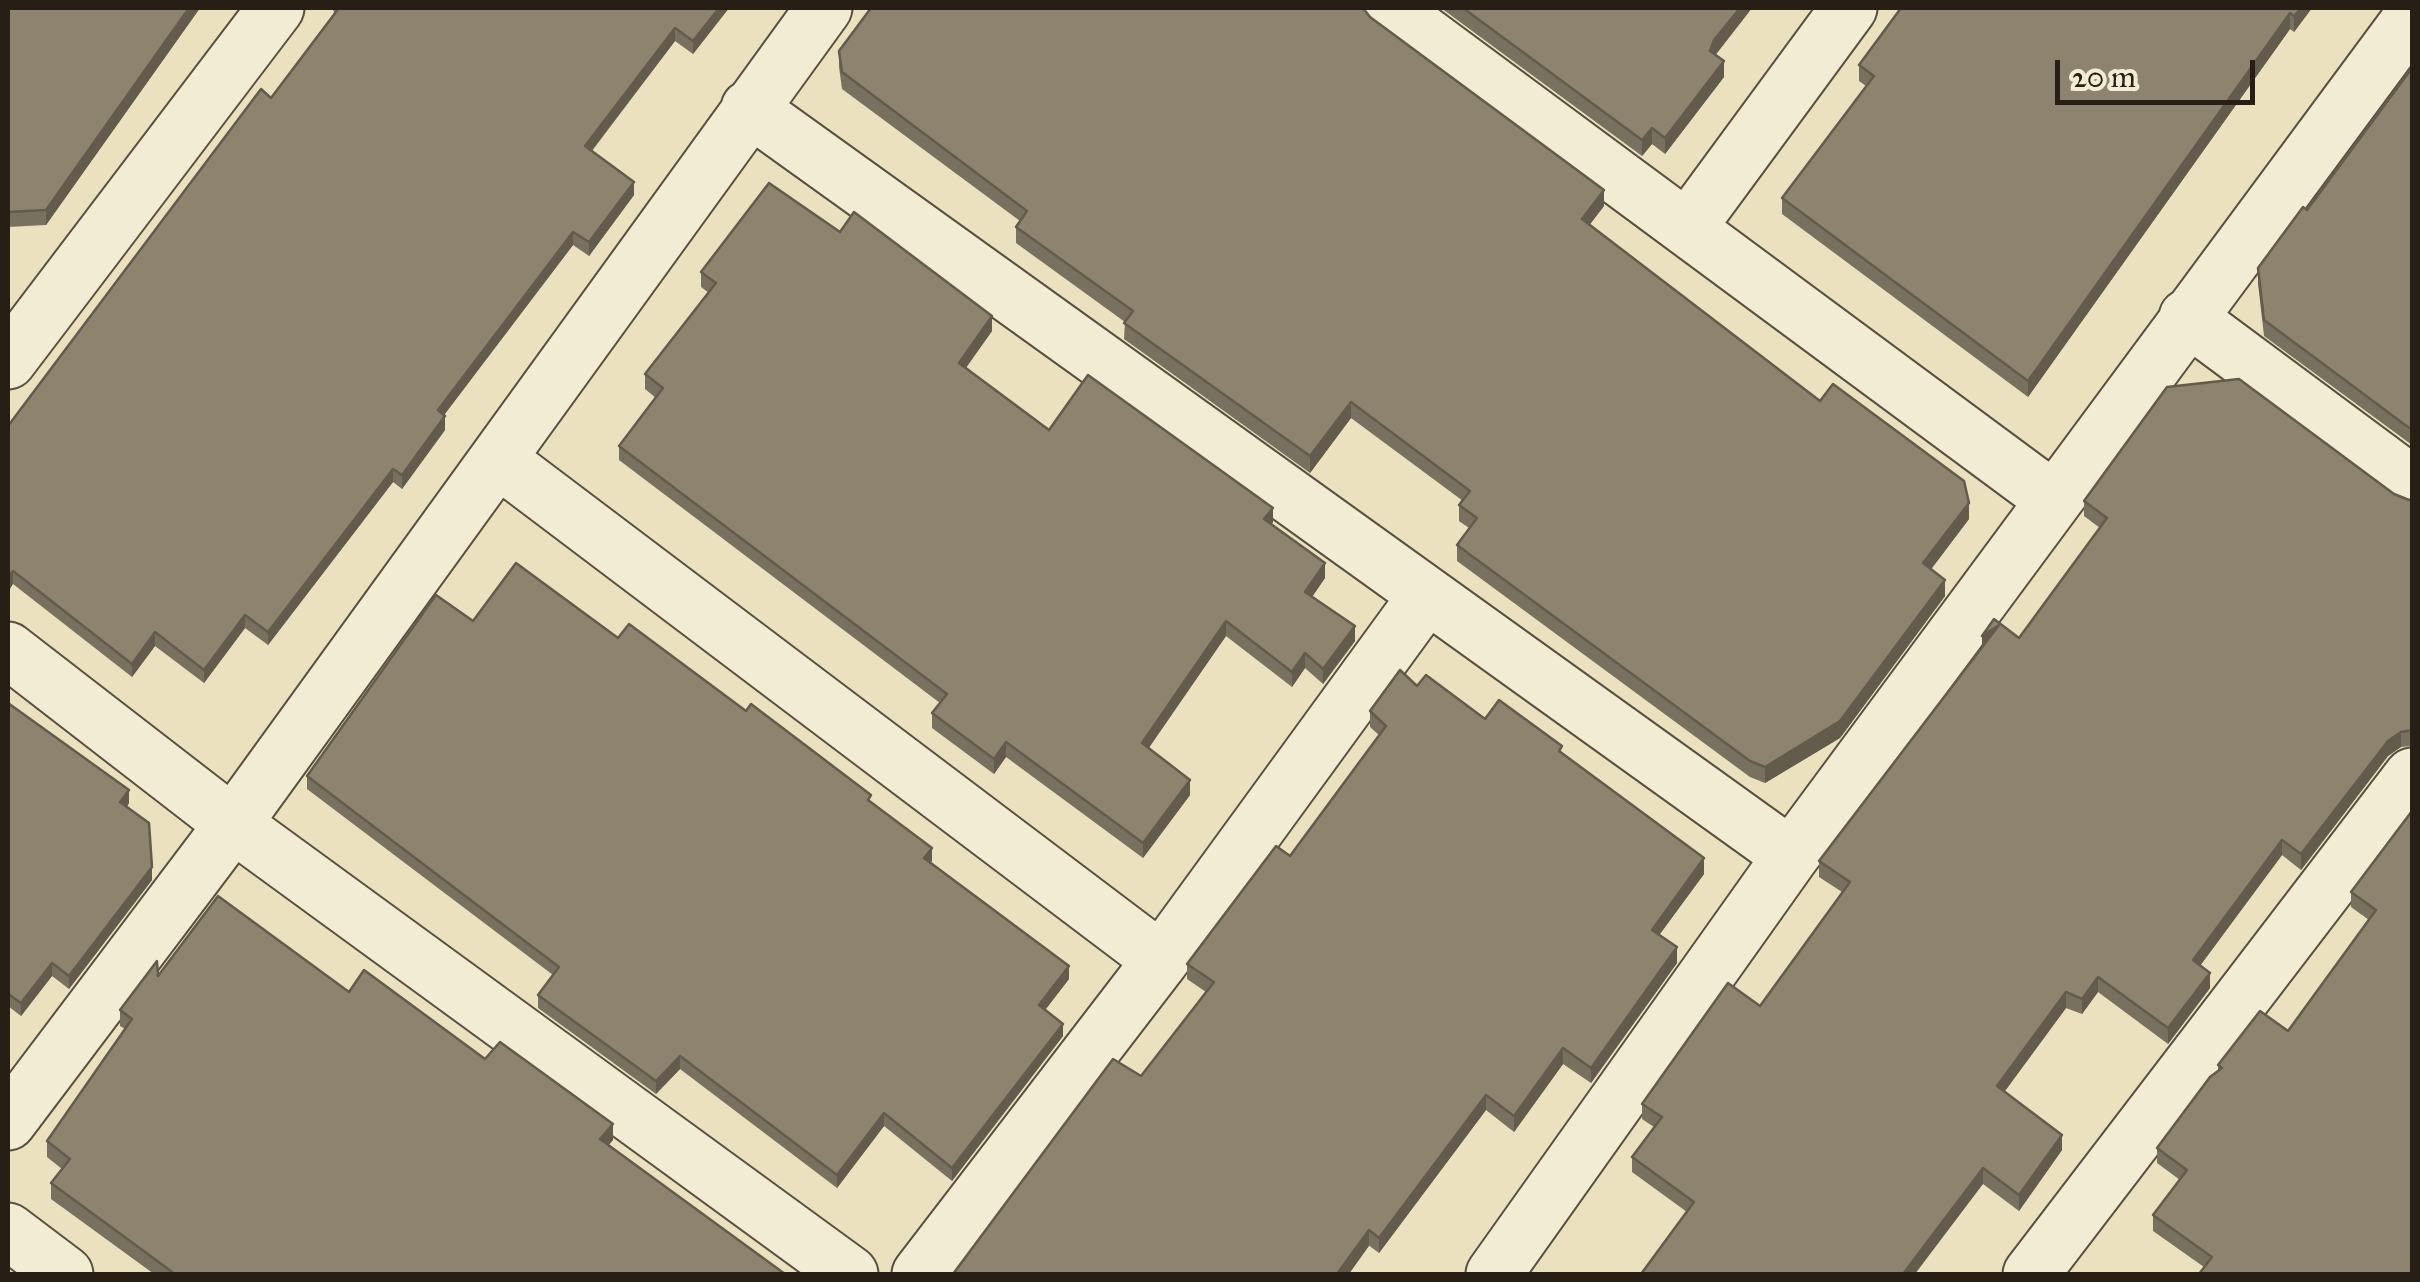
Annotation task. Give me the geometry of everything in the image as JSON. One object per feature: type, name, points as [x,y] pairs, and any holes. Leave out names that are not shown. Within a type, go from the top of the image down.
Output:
[{"type":"street","points":[[8,361],[276,8]]},
{"type":"street","points":[[8,1122],[233,824],[824,8]]},
{"type":"street","points":[[1389,8],[2053,498]]},
{"type":"street","points":[[1688,227],[1849,8]]},
{"type":"street","points":[[1494,1274],[1791,856],[2412,16]]},
{"type":"street","points":[[749,108],[1791,856]]},
{"type":"street","points":[[2187,317],[2412,484]]},
{"type":"street","points":[[498,460],[1160,960]]},
{"type":"street","points":[[920,1274],[1160,960],[1427,595]]},
{"type":"street","points":[[8,650],[233,824],[850,1274]]},
{"type":"street","points":[[2055,1266],[2412,776]]},
{"type":"street","points":[[8,1231],[65,1274]]},
{"type":"building","points":[[8,8],[189,8],[46,210],[8,212]]},
{"type":"building","points":[[339,8],[719,8],[693,41],[675,28],[585,146],[634,182],[589,242],[573,232],[438,410],[445,416],[402,475],[393,469],[268,632],[245,615],[204,670],[155,632],[132,664],[13,571],[8,578],[8,426],[261,89],[271,98]]},
{"type":"building","points":[[871,8],[1363,8],[1604,190],[1582,219],[1820,401],[1833,384],[1964,481],[1969,503],[1923,563],[1945,580],[1840,721],[1765,767],[1750,761],[1457,545],[1477,518],[1459,505],[1470,491],[1351,402],[1310,456],[1124,323],[1133,311],[1016,227],[1027,211],[842,72],[839,51]]},
{"type":"building","points":[[1463,8],[1740,8],[1714,40],[1710,51],[1724,61],[1665,138],[1652,128],[1642,140]]},
{"type":"building","points":[[1901,8],[2301,8],[2294,16],[2290,13],[2028,381],[1782,198],[1874,76],[1859,65]]},
{"type":"building","points":[[2412,68],[2412,430],[2264,320],[2258,268],[2303,207],[2307,210]]},
{"type":"building","points":[[769,183],[840,232],[854,212],[992,316],[959,363],[1049,430],[1088,375],[1273,508],[1264,519],[1325,563],[1305,592],[1355,626],[1323,669],[1305,653],[1292,672],[1226,621],[1142,743],[1190,780],[1143,843],[1006,742],[994,759],[932,713],[947,694],[619,446],[663,388],[645,374],[716,283],[701,272]]},
{"type":"building","points":[[2239,379],[2394,494],[2412,499],[2412,730],[2388,741],[2301,854],[2282,840],[2193,960],[2210,973],[2168,1028],[2098,977],[2082,999],[2066,992],[1997,1086],[2062,1135],[2019,1195],[1983,1168],[1903,1274],[1641,1274],[1694,1202],[1632,1157],[1662,1117],[1642,1104],[1728,983],[1760,1006],[1850,882],[1819,861],[1999,625],[1982,636],[1994,619],[2019,638],[2107,518],[2084,501],[2167,387]]},
{"type":"building","points":[[516,563],[618,638],[629,624],[746,711],[751,704],[871,795],[868,800],[932,848],[924,858],[1069,966],[1039,1005],[1063,1024],[952,1168],[884,1113],[837,1175],[680,1056],[656,1081],[538,995],[559,967],[307,776],[436,595],[473,621]]},
{"type":"building","points":[[1400,670],[1417,686],[1426,675],[1485,719],[1499,700],[1562,746],[1559,751],[1704,858],[1652,930],[1677,947],[1591,1068],[1563,1048],[1514,1116],[1486,1095],[1379,1238],[1369,1230],[1337,1274],[953,1274],[1113,1059],[1141,1076],[1214,982],[1187,964],[1276,846],[1290,856],[1386,726],[1370,711]]},
{"type":"building","points":[[8,703],[129,790],[120,802],[149,823],[152,867],[69,976],[52,963],[21,1003],[8,994]]},
{"type":"building","points":[[2412,811],[2412,1274],[2199,1274],[2212,1257],[2153,1215],[2187,1170],[2157,1148],[2210,1077],[2222,1068],[2218,1065],[2260,1011],[2288,1031],[2376,910],[2351,892]]},
{"type":"building","points":[[218,896],[349,992],[364,970],[485,1059],[500,1042],[613,1124],[600,1139],[785,1274],[175,1274],[51,1183],[70,1159],[47,1141],[132,1019],[120,1010],[157,961],[158,976]]}]
